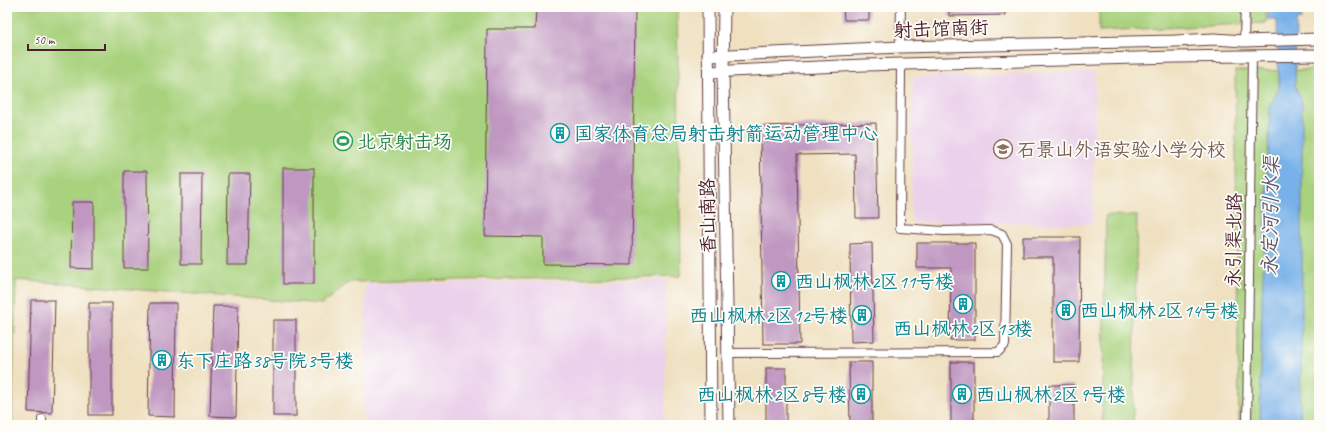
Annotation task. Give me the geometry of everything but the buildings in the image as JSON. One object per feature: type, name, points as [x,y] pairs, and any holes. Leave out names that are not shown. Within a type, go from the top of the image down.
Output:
[{"type":"main road","name":"香山南路","points":[[708,7],[711,425]]},
{"type":"main road","name":"香山南路","points":[[724,7],[723,71],[729,425]]},
{"type":"main road","name":"射击馆南街","points":[[708,56],[900,47],[1214,39],[1244,41],[1313,39]]},
{"type":"main road","name":"射击馆南街","points":[[709,72],[901,64],[1168,57],[1319,55]]},
{"type":"street","points":[[900,47],[901,7]]},
{"type":"street","points":[[1244,41],[1245,7]]},
{"type":"street","name":"永引渠北路","points":[[1247,425],[1252,56]]},
{"type":"street","points":[[727,352],[998,352],[1005,345],[1007,244],[1002,234],[991,230],[944,231],[900,228],[901,64]]},
{"type":"shaded area","name":"石景山外语实验小学分校","points":[[1095,72],[1093,224],[911,222],[913,77]]},
{"type":"shaded area","points":[[666,280],[665,425],[363,425],[366,284]]},
{"type":"green space","name":"北京射击场","points":[[7,7],[677,7],[681,276],[349,282],[322,304],[16,280],[12,425],[7,425]]},
{"type":"green space","points":[[1099,7],[1266,7],[1266,23],[1099,31]]},
{"type":"green space","points":[[1316,70],[1319,73],[1319,342],[1316,385],[1318,425],[1239,425],[1235,71]]},
{"type":"green space","points":[[1106,215],[1137,216],[1133,425],[1102,425]]},
{"type":"water","name":"永定河引水渠","points":[[1268,7],[1301,7],[1301,20],[1296,20],[1295,86],[1302,101],[1302,308],[1300,425],[1260,425],[1262,301],[1270,106],[1279,88],[1277,20],[1268,20]]},
{"type":"place","name":"国家体育总局射击射箭运动管理中心","points":[[560,133]]},
{"type":"place","name":"北京射击场","points":[[343,141]]},
{"type":"place","name":"石景山外语实验小学分校","points":[[1003,149]]},
{"type":"place","name":"西山枫林2区11号楼","points":[[781,281]]},
{"type":"place","name":"西山枫林2区13楼","points":[[963,304]]},
{"type":"place","name":"西山枫林2区14号楼","points":[[1066,310]]},
{"type":"place","name":"西山枫林2区12号楼","points":[[862,315]]},
{"type":"place","name":"东下庄路38号院3号楼","points":[[162,360]]},
{"type":"place","name":"西山枫林2区8号楼","points":[[861,394]]},
{"type":"place","name":"西山枫林2区9号楼","points":[[962,394]]}]
